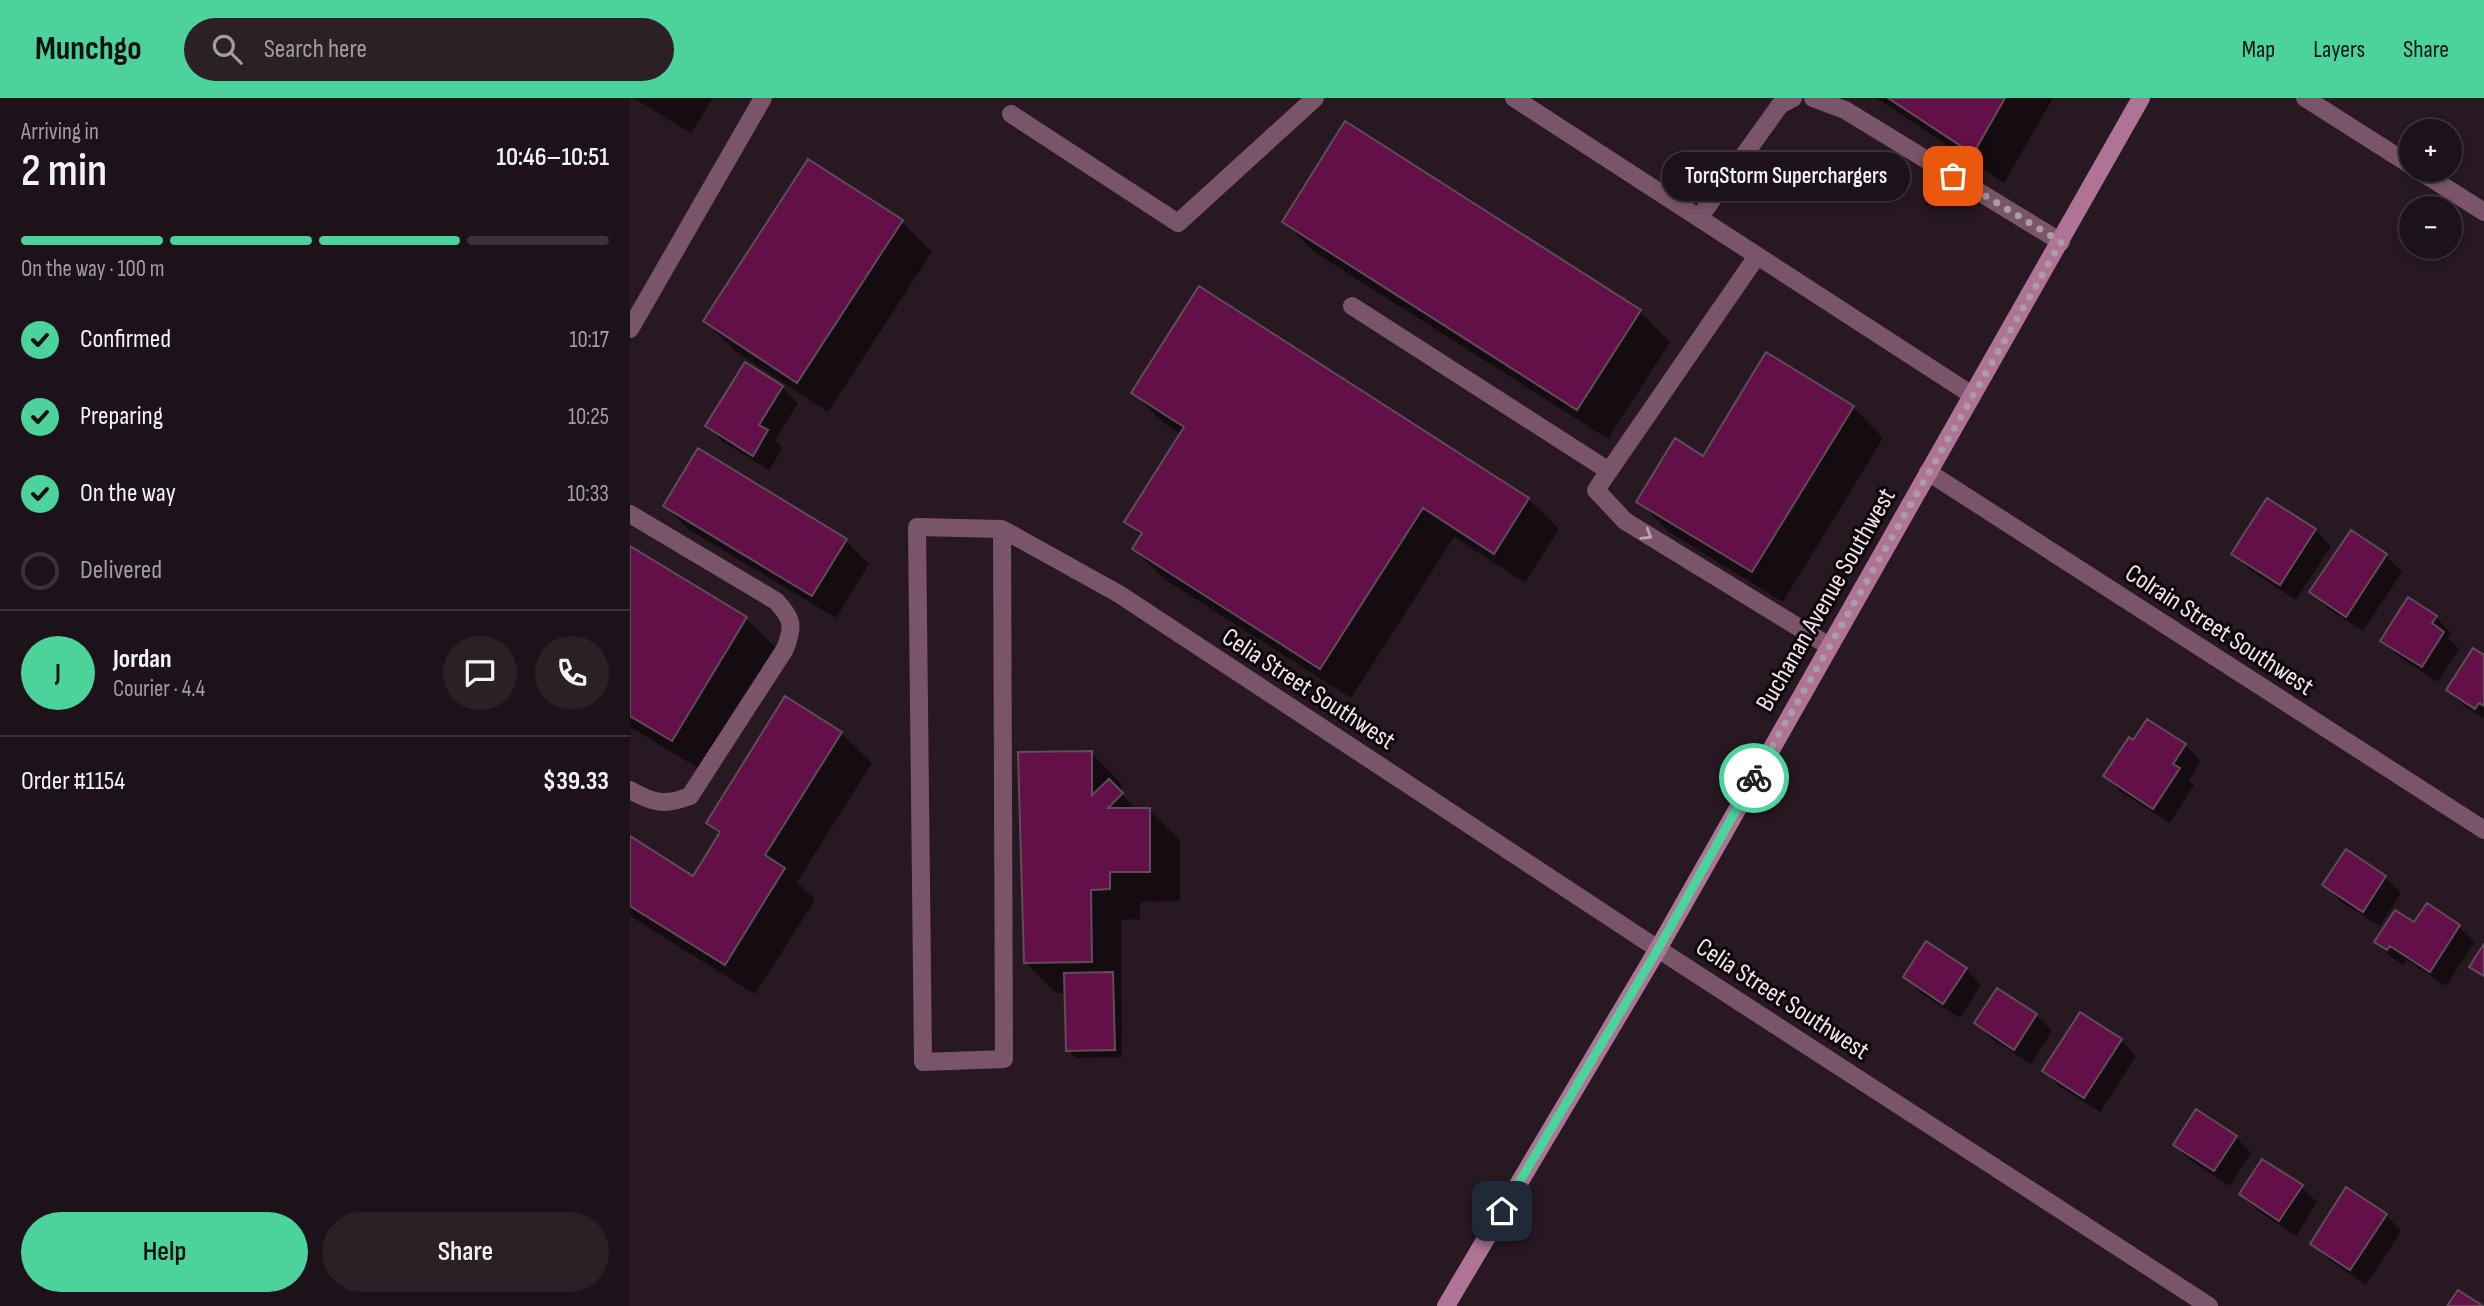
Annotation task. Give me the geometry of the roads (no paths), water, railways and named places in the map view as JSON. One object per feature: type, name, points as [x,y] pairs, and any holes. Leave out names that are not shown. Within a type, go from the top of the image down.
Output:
[{"type":"street","points":[[630,329],[763,98]]},
{"type":"street","points":[[1011,114],[1178,223],[1315,98]]},
{"type":"street","points":[[1514,98],[1972,395]]},
{"type":"street","points":[[1699,218],[1780,105],[1793,98]]},
{"type":"street","points":[[1813,98],[1845,110],[2061,242]]},
{"type":"street","name":"Buchanan Avenue Southwest","points":[[1446,1306],[1658,949],[2141,98]]},
{"type":"street","points":[[2305,98],[2399,158]]},
{"type":"street","points":[[2436,182],[2484,212]]},
{"type":"street","points":[[1757,256],[1596,490],[1625,521],[1829,646]]},
{"type":"street","points":[[1352,306],[1609,471]]},
{"type":"street","name":"Colrain Street Southwest","points":[[1928,472],[2484,830]]},
{"type":"street","points":[[630,514],[776,601],[788,614],[792,632],[785,649],[690,796],[674,803],[656,802],[630,790]]},
{"type":"street","points":[[917,527],[1002,529],[1004,1059],[923,1062],[917,527]]},
{"type":"street","name":"Celia Street Southwest","points":[[1002,529],[1119,594],[1658,949],[2209,1306]]},
{"type":"place","name":"TorqStorm Superchargers","points":[[1953,176]]}]
